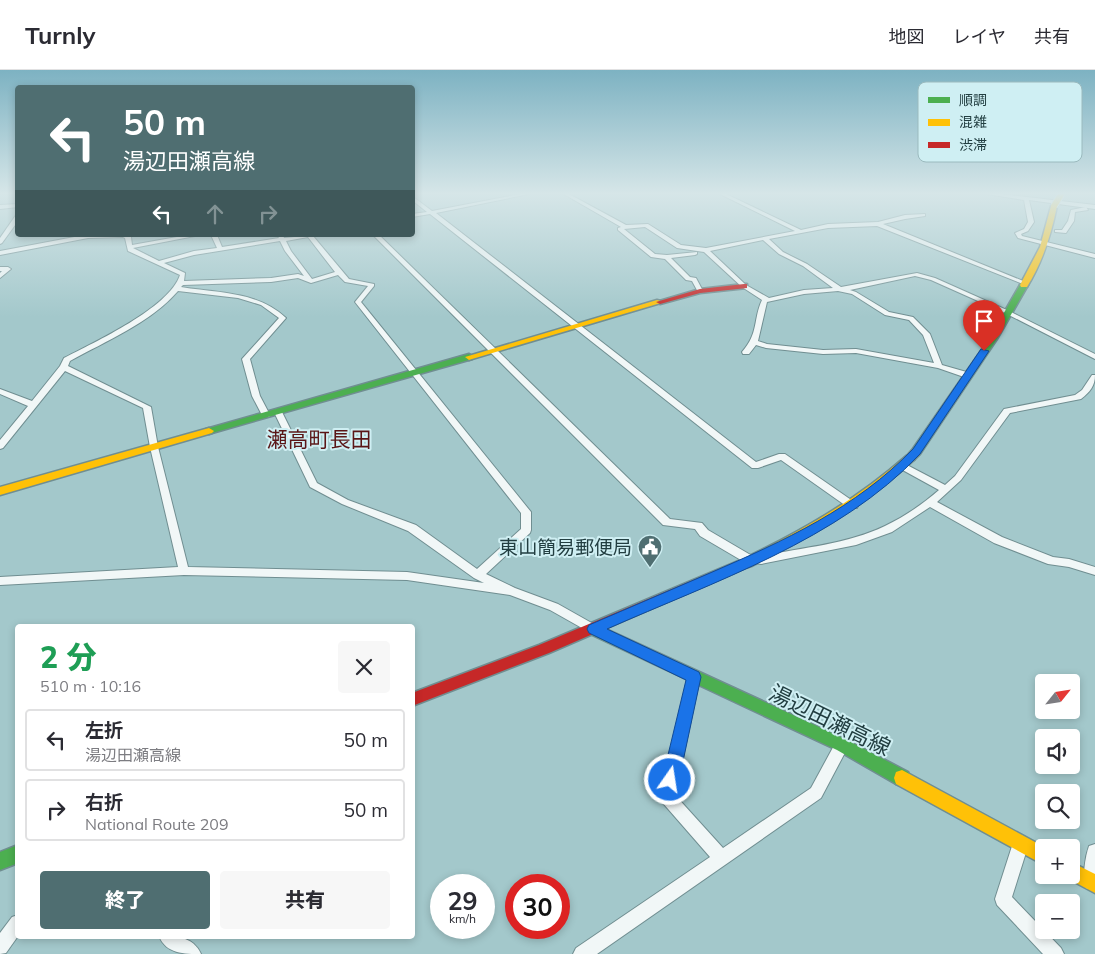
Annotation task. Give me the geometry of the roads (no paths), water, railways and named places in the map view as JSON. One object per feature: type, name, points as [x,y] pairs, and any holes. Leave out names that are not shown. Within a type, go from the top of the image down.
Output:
[{"type":"main road","points":[[415,699],[489,672],[748,562],[806,534],[853,506],[902,466],[916,452],[993,339],[1007,312],[1039,262],[1048,234]]},
{"type":"main road","points":[[0,491],[700,291],[744,286]]},
{"type":"main road","name":"湯辺田瀬高線","points":[[593,629],[842,745],[1035,851]]},
{"type":"main road","points":[[0,861],[15,855]]},
{"type":"main road","points":[[1080,876],[1093,883]]},
{"type":"street","points":[[460,234],[755,466],[782,456],[853,506]]},
{"type":"street","points":[[626,234],[653,256],[667,257],[708,251],[785,234]]},
{"type":"street","points":[[660,234],[679,247],[708,251],[744,286],[769,301]]},
{"type":"street","points":[[904,234],[1025,283]]},
{"type":"street","points":[[1019,234],[1020,237],[1095,256]]},
{"type":"street","points":[[0,252],[82,237]]},
{"type":"street","points":[[0,446],[64,367],[67,360],[139,320],[180,286],[183,274],[130,250],[128,237]]},
{"type":"street","points":[[130,247],[185,237]]},
{"type":"street","points":[[215,237],[220,249]]},
{"type":"street","points":[[312,237],[346,281],[372,285],[358,302],[526,512],[526,530],[478,575]]},
{"type":"street","points":[[378,237],[667,522],[698,526],[704,533],[748,562],[852,542],[888,530],[930,503],[958,478],[1008,411],[1078,397],[1085,392],[1095,377]]},
{"type":"street","points":[[158,263],[194,253],[282,238],[288,251],[311,281]]},
{"type":"street","points":[[765,239],[781,253],[805,265],[840,290],[854,293],[887,314],[911,318],[926,334],[939,366]]},
{"type":"street","points":[[667,257],[688,279],[694,279],[700,291]]},
{"type":"street","points":[[0,269],[8,269],[0,276]]},
{"type":"street","points":[[180,286],[271,280],[298,276],[311,281],[339,273]]},
{"type":"street","points":[[746,352],[755,342],[764,301],[804,292],[840,290],[915,274],[933,279],[1007,312],[1095,357]]},
{"type":"street","points":[[180,286],[211,294],[240,296],[263,304],[283,318],[273,332],[246,359],[256,396],[266,415]]},
{"type":"street","points":[[755,342],[766,346],[823,352],[856,351],[939,366],[967,376]]},
{"type":"street","points":[[64,367],[147,407],[154,447],[184,571]]},
{"type":"street","points":[[0,391],[33,405]]},
{"type":"street","points":[[1085,392],[1095,395]]},
{"type":"street","points":[[278,412],[313,485],[345,502],[412,528],[478,575],[511,591],[554,607],[593,629]]},
{"type":"street","points":[[902,466],[945,489]]},
{"type":"street","points":[[930,503],[998,540],[1052,561],[1069,563],[1095,571]]},
{"type":"street","points":[[0,581],[184,571],[407,576],[511,591]]},
{"type":"street","points":[[694,677],[666,797],[721,858]]},
{"type":"street","points":[[582,954],[816,793],[842,745]]},
{"type":"street","points":[[1021,843],[1003,899],[1055,954]]},
{"type":"street","points":[[1093,883],[1095,852]]},
{"type":"street","points":[[0,947],[15,927]]},
{"type":"street","points":[[171,939],[192,954]]},
{"type":"place","name":"東山簡易郵便局","points":[[650,568]]},
{"type":"district","name":"瀬高町長田","points":[[319,440]]}]
